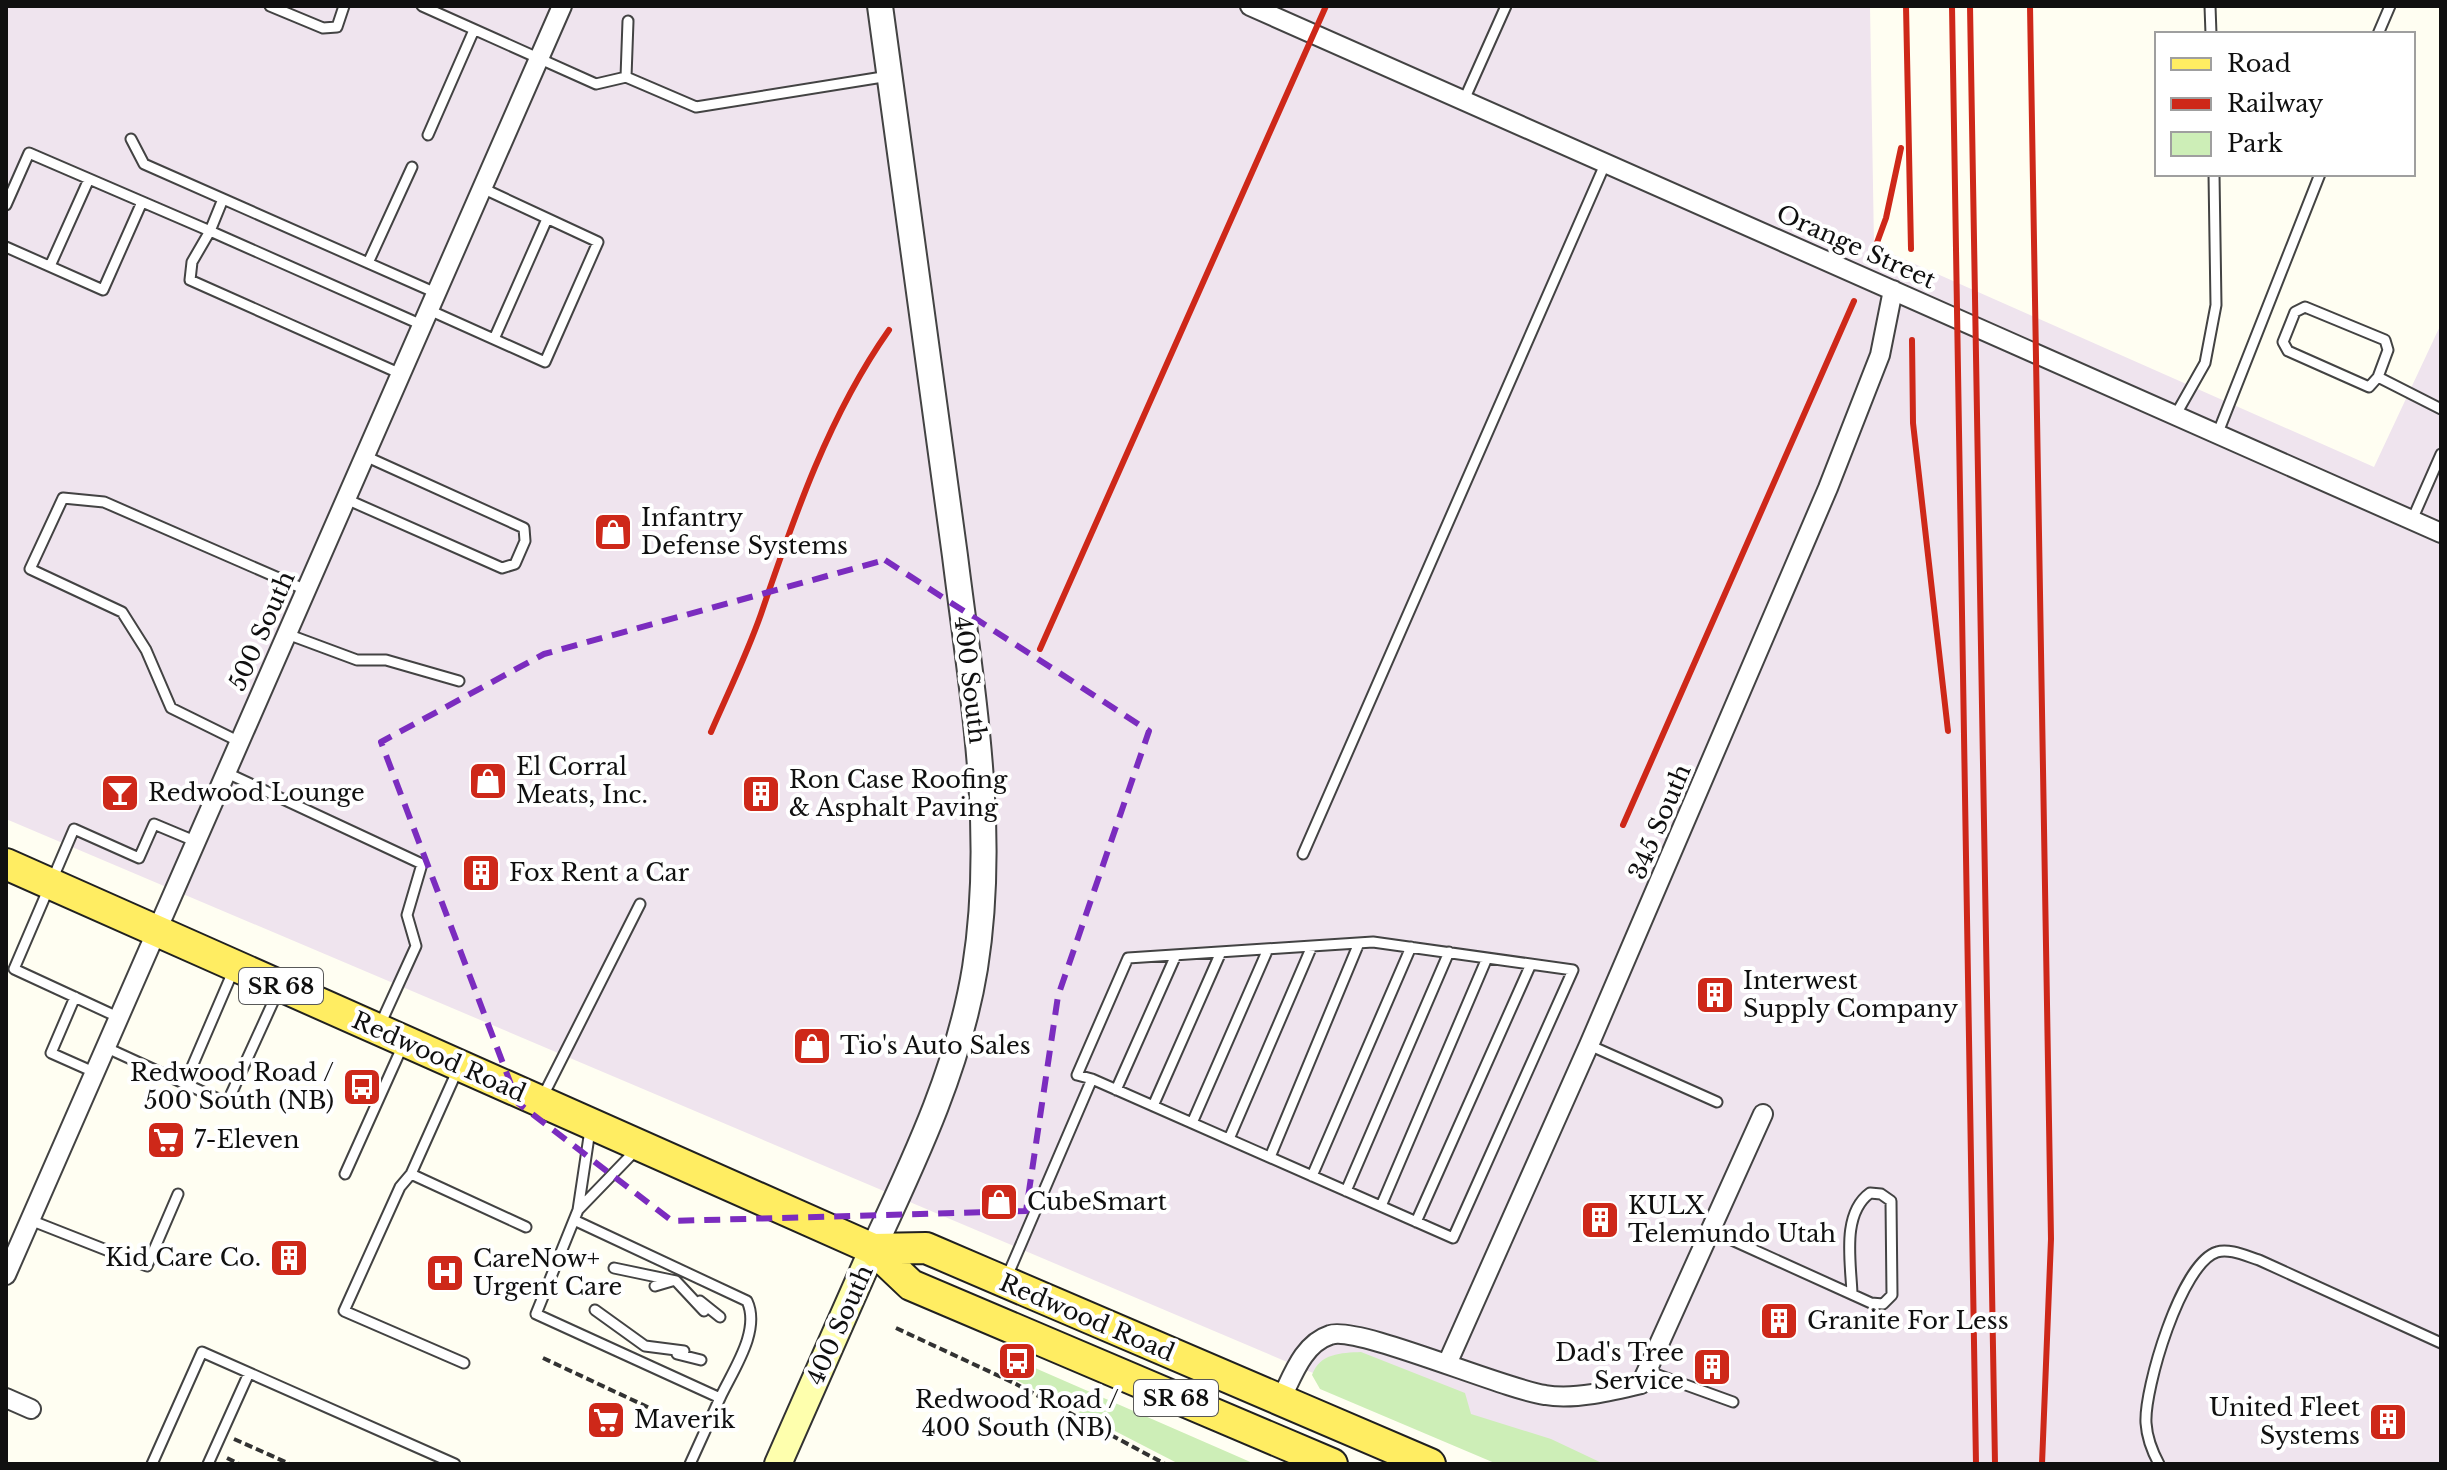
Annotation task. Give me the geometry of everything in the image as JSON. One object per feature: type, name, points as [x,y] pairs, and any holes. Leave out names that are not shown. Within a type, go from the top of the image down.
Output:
[{"type":"main road","name":"Redwood Road","points":[[6,864],[873,1249],[911,1285],[1332,1464]]},
{"type":"main road","name":"Redwood Road","points":[[873,1249],[926,1248],[1430,1464]]},
{"type":"main road","name":"400 South","points":[[778,1464],[873,1249]]},
{"type":"street","name":"500 South","points":[[6,1275],[562,6]]},
{"type":"street","name":"400 South","points":[[873,1249],[933,1114],[960,1033],[979,937],[985,834],[974,709],[880,6]]},
{"type":"street","name":"Orange Street","points":[[1250,6],[2441,533]]},
{"type":"street","name":"345 South","points":[[1447,1364],[1589,1045],[1840,458],[1880,355],[1893,290]]},
{"type":"street","points":[[1280,1401],[1313,1343],[1338,1332],[1447,1364],[1493,1383],[1548,1396],[1641,1384],[1650,1372],[1763,1114]]},
{"type":"street","points":[[6,1398],[31,1409]]},
{"type":"lane","points":[[270,6],[323,28],[337,27],[344,6]]},
{"type":"lane","points":[[422,6],[596,84],[626,77],[696,107],[889,76]]},
{"type":"lane","points":[[1464,100],[1506,6]]},
{"type":"lane","points":[[2210,6],[2211,32]]},
{"type":"lane","points":[[2379,32],[2390,6]]},
{"type":"lane","points":[[626,77],[628,21]]},
{"type":"lane","points":[[428,135],[474,30]]},
{"type":"lane","points":[[131,139],[144,164],[368,263],[429,309]]},
{"type":"lane","points":[[6,205],[29,153],[210,231],[429,309],[545,362],[598,242],[482,188]]},
{"type":"lane","points":[[1303,854],[1606,162]]},
{"type":"lane","points":[[368,263],[412,167]]},
{"type":"lane","points":[[2175,416],[2205,363],[2216,305],[2214,176]]},
{"type":"lane","points":[[2217,435],[2319,176]]},
{"type":"lane","points":[[50,266],[89,179]]},
{"type":"lane","points":[[223,199],[210,231],[192,262],[190,280],[401,374]]},
{"type":"lane","points":[[6,247],[103,290],[142,202]]},
{"type":"lane","points":[[494,339],[547,219]]},
{"type":"lane","points":[[2305,307],[2385,340],[2388,350],[2378,377],[2369,387],[2288,351],[2283,342],[2295,312],[2305,307]]},
{"type":"lane","points":[[2378,377],[2441,409]]},
{"type":"lane","points":[[2412,520],[2441,454]]},
{"type":"lane","points":[[346,499],[502,568],[515,564],[520,553],[525,541],[524,528],[365,456]]},
{"type":"lane","points":[[240,742],[171,708],[146,650],[122,612],[30,569],[63,498],[104,502],[306,590]]},
{"type":"lane","points":[[287,634],[357,660],[386,660],[459,681]]},
{"type":"lane","points":[[227,773],[422,864],[407,915],[416,946],[391,1036],[345,1174]]},
{"type":"lane","points":[[120,1018],[14,969],[50,883],[74,829],[139,858],[154,824],[197,842]]},
{"type":"lane","points":[[540,1102],[640,904]]},
{"type":"lane","points":[[1270,1157],[1359,943]]},
{"type":"lane","points":[[1359,943],[1411,947],[1573,970],[1453,1238],[1077,1075],[1128,958],[1359,943]]},
{"type":"lane","points":[[1229,1139],[1312,946]]},
{"type":"lane","points":[[1312,1176],[1411,947]]},
{"type":"lane","points":[[1192,1123],[1268,949]]},
{"type":"lane","points":[[1153,1106],[1221,952]]},
{"type":"lane","points":[[1346,1191],[1449,952]]},
{"type":"lane","points":[[1116,1090],[1176,955]]},
{"type":"lane","points":[[1381,1206],[1487,958]]},
{"type":"lane","points":[[1416,1222],[1531,964]]},
{"type":"lane","points":[[185,1083],[236,966]]},
{"type":"lane","points":[[107,1048],[227,1103],[281,986]]},
{"type":"lane","points":[[75,997],[51,1053],[96,1073]]},
{"type":"lane","points":[[1589,1045],[1717,1102]]},
{"type":"lane","points":[[459,1066],[411,1174],[396,1194],[344,1311],[464,1363]]},
{"type":"lane","points":[[1005,1282],[1092,1079]]},
{"type":"lane","points":[[591,1126],[576,1215],[536,1314],[720,1398]]},
{"type":"lane","points":[[576,1215],[639,1147]]},
{"type":"lane","points":[[411,1174],[526,1227]]},
{"type":"lane","points":[[1712,1231],[1852,1294],[1883,1304],[1892,1295],[1891,1201],[1881,1194],[1870,1193],[1860,1200],[1852,1218],[1852,1294]]},
{"type":"lane","points":[[30,1220],[147,1266],[178,1194]]},
{"type":"lane","points":[[576,1215],[680,1270],[747,1301],[754,1315],[690,1464]]},
{"type":"lane","points":[[2159,1464],[2150,1447],[2146,1423],[2158,1358],[2197,1266],[2216,1252],[2232,1252],[2259,1260],[2441,1343]]},
{"type":"lane","points":[[614,1268],[676,1281],[720,1317]]},
{"type":"lane","points":[[679,1299],[676,1281],[680,1270]]},
{"type":"lane","points":[[630,1275],[676,1281],[704,1311]]},
{"type":"lane","points":[[655,1286],[676,1281]]},
{"type":"lane","points":[[595,1310],[645,1346],[701,1360]]},
{"type":"lane","points":[[610,1318],[645,1346],[684,1351]]},
{"type":"lane","points":[[635,1329],[645,1346]]},
{"type":"lane","points":[[639,1360],[645,1346],[660,1341]]},
{"type":"lane","points":[[152,1464],[202,1352],[455,1464]]},
{"type":"lane","points":[[1650,1372],[1733,1402]]},
{"type":"lane","points":[[208,1464],[249,1373]]},
{"type":"path","points":[[896,1328],[1014,1383],[1165,1464]]},
{"type":"path","points":[[543,1358],[688,1426]]},
{"type":"path","points":[[232,1438],[286,1463]]},
{"type":"path","points":[[223,1457],[239,1464]]},
{"type":"highlighted area","points":[[885,560],[1149,731],[1058,996],[1026,1211],[672,1221],[518,1103],[381,742],[544,654]]},
{"type":"shaded area","points":[[6,6],[1870,6],[1874,246],[2374,467],[2441,324],[2441,1464],[1528,1464],[6,819]]},
{"type":"green space","points":[[1361,1352],[1465,1393],[1471,1414],[1551,1439],[1604,1464],[1497,1464],[1320,1389],[1312,1375],[1320,1362],[1332,1356]]},
{"type":"green space","points":[[1019,1361],[1255,1464],[1179,1464],[1012,1378]]},
{"type":"railway","points":[[1040,649],[1326,6]]},
{"type":"railway","points":[[1906,6],[1911,249]]},
{"type":"railway","points":[[1952,6],[1976,1464]]},
{"type":"railway","points":[[1970,6],[1995,1464]]},
{"type":"railway","points":[[2030,6],[2051,1239],[2042,1464]]},
{"type":"railway","points":[[1875,248],[1886,218],[1901,148]]},
{"type":"railway","points":[[1623,825],[1854,301]]},
{"type":"railway","points":[[711,732],[756,629],[815,468],[848,397],[889,330]]},
{"type":"railway","points":[[1912,340],[1913,423],[1948,731]]},
{"type":"place","name":"Infantry Defense Systems","points":[[613,532]]},
{"type":"place","name":"El Corral Meats, Inc.","points":[[488,781]]},
{"type":"place","name":"Redwood Lounge","points":[[120,793]]},
{"type":"place","name":"Ron Case Roofing & Asphalt Paving","points":[[761,794]]},
{"type":"place","name":"Fox Rent a Car","points":[[481,873]]},
{"type":"place","name":"Interwest Supply Company","points":[[1715,995]]},
{"type":"place","name":"Tio's Auto Sales","points":[[812,1046]]},
{"type":"place","name":"Redwood Road / 500 South (NB)","points":[[362,1087]]},
{"type":"place","name":"7-Eleven","points":[[166,1140]]},
{"type":"place","name":"CubeSmart","points":[[999,1202]]},
{"type":"place","name":"KULX Telemundo Utah","points":[[1600,1220]]},
{"type":"place","name":"Kid Care Co.","points":[[289,1258]]},
{"type":"place","name":"CareNow+ Urgent Care","points":[[445,1273]]},
{"type":"place","name":"Granite For Less","points":[[1779,1321]]},
{"type":"place","name":"Redwood Road / 400 South (NB)","points":[[1017,1361]]},
{"type":"place","name":"Dad's Tree Service","points":[[1712,1367]]},
{"type":"place","name":"Maverik","points":[[606,1420]]},
{"type":"place","name":"United Fleet Systems","points":[[2388,1422]]}]
